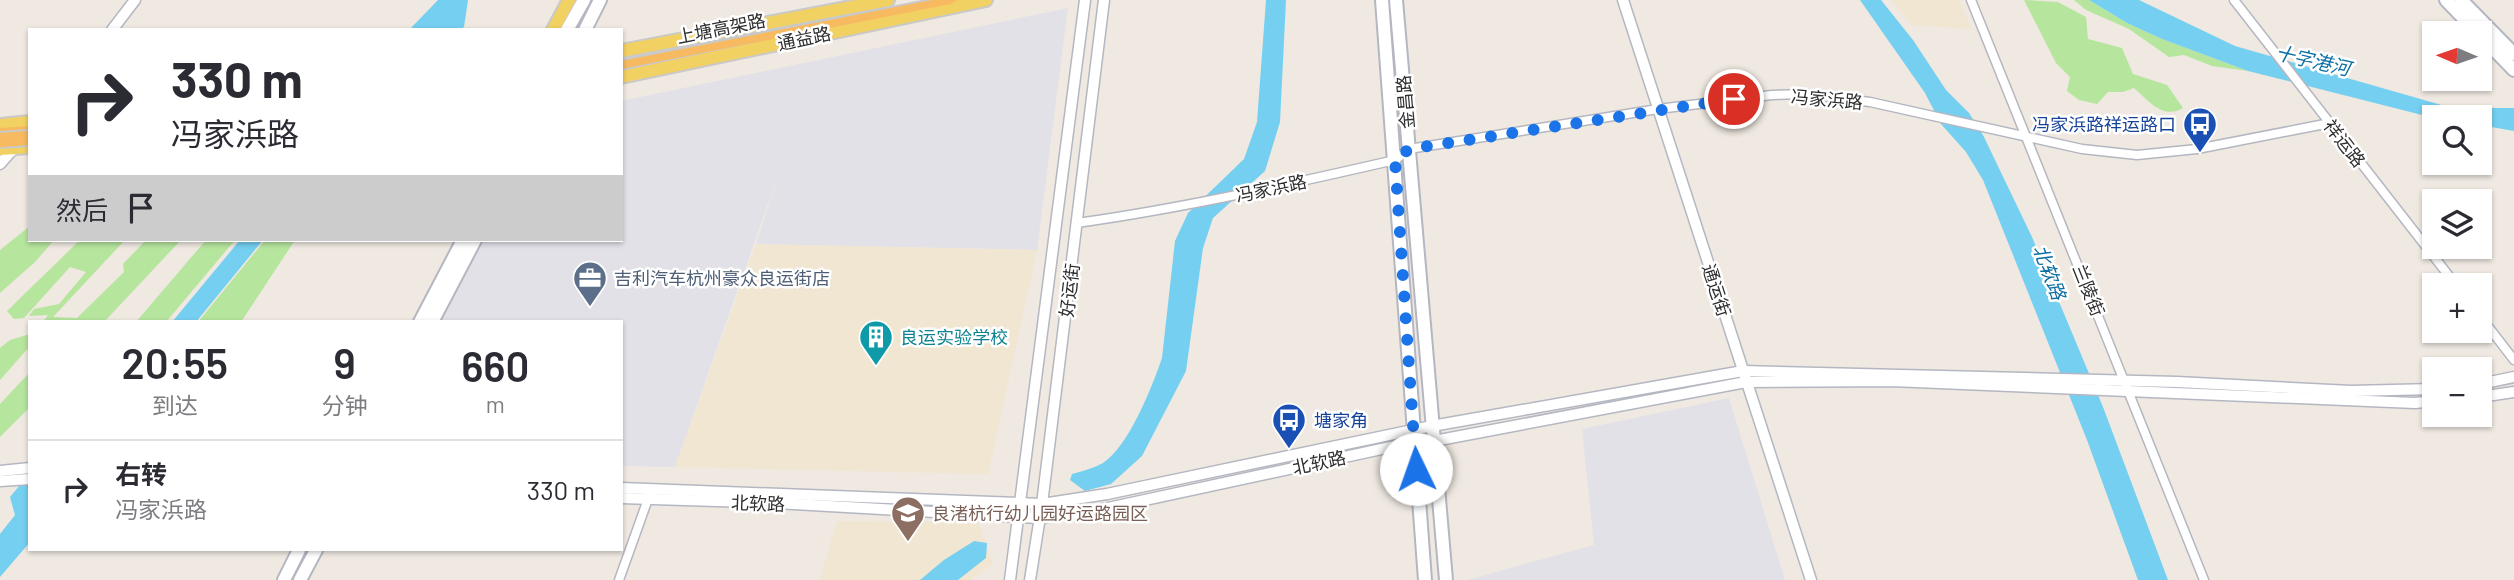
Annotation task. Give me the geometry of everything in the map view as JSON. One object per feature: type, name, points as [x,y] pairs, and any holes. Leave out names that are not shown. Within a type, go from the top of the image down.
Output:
[{"type":"highway","name":"上塘高架路","points":[[623,59],[922,0]]},
{"type":"highway","name":"上塘高架路","points":[[623,65],[951,0]]},
{"type":"highway","points":[[0,132],[28,130]]},
{"type":"highway","points":[[0,140],[28,138]]},
{"type":"main road","points":[[554,28],[569,0]]},
{"type":"main road","points":[[569,28],[583,0]]},
{"type":"main road","points":[[586,28],[600,0]]},
{"type":"main road","name":"通益路","points":[[623,51],[888,0]]},
{"type":"main road","name":"通益路","points":[[623,76],[986,0]]},
{"type":"main road","name":"金昌路","points":[[1382,0],[1425,580]]},
{"type":"main road","name":"金昌路","points":[[1396,0],[1446,580]]},
{"type":"main road","points":[[2446,0],[2466,21]]},
{"type":"main road","points":[[2461,0],[2514,54]]},
{"type":"main road","points":[[2492,48],[2514,71]]},
{"type":"main road","points":[[0,125],[28,122]]},
{"type":"main road","points":[[0,149],[28,147]]},
{"type":"main road","points":[[421,320],[462,242]]},
{"type":"main road","points":[[433,320],[474,242]]},
{"type":"main road","points":[[284,580],[298,551]]},
{"type":"main road","points":[[300,580],[315,551]]},
{"type":"street","points":[[114,28],[135,0]]},
{"type":"street","name":"好运街","points":[[1010,580],[1085,0]]},
{"type":"street","name":"好运街","points":[[1030,580],[1042,505],[1104,0]]},
{"type":"street","name":"通运街","points":[[1623,0],[1811,580]]},
{"type":"street","name":"兰陵街","points":[[1970,0],[2204,580]]},
{"type":"street","name":"祥运路","points":[[2234,0],[2447,273]]},
{"type":"street","name":"冯家浜路","points":[[1077,223],[1192,204],[1395,160],[1409,149],[1658,109],[1772,95],[1835,97],[1922,112],[2081,149],[2137,155],[2197,149],[2330,123]]},
{"type":"street","points":[[0,163],[28,132]]},
{"type":"street","points":[[2492,332],[2514,360]]},
{"type":"street","name":"北软路","points":[[623,488],[1042,505],[1415,436],[1434,441],[1745,376]]},
{"type":"street","name":"北软路","points":[[623,498],[776,503],[1038,518],[1094,511],[1415,436],[1432,426],[1745,376],[2059,383],[2104,390],[2422,402]]},
{"type":"street","points":[[2492,382],[2514,377]]},
{"type":"street","points":[[2059,383],[2098,379],[2351,391],[2422,390]]},
{"type":"street","points":[[2492,395],[2514,392]]},
{"type":"street","points":[[0,471],[28,468]]},
{"type":"street","points":[[0,481],[26,479]]},
{"type":"street","points":[[619,580],[648,499]]},
{"type":"shaded area","points":[[1892,0],[1959,0],[1971,29],[1911,25]]},
{"type":"shaded area","points":[[1068,8],[1037,250],[756,244],[780,170],[675,467],[623,466],[623,320],[441,320],[481,242],[623,242],[623,101]]},
{"type":"shaded area","name":"良运实验学校","points":[[756,244],[1037,250],[988,474],[675,467]]},
{"type":"shaded area","points":[[1729,398],[1785,580],[1467,580],[1594,545],[1582,429]]},
{"type":"shaded area","name":"良渚杭行幼儿园好运路园区","points":[[837,521],[978,522],[993,564],[970,580],[820,580]]},
{"type":"green space","points":[[2024,0],[2058,2],[2086,17],[2088,39],[2122,48],[2133,74],[2167,85],[2183,108],[2169,112],[2163,110],[2134,88],[2123,92],[2108,92],[2097,104],[2079,100],[2067,91],[2070,77],[2056,63]]},
{"type":"green space","points":[[2074,0],[2089,0],[2127,23],[2162,39],[2248,71],[2212,66],[2184,55],[2169,57],[2129,29],[2086,10]]},
{"type":"green space","points":[[28,228],[28,242],[52,242],[35,262],[0,293],[0,250]]},
{"type":"green space","points":[[78,242],[123,242],[53,317],[77,318],[124,272],[123,264],[144,242],[179,242],[106,320],[44,320],[48,315],[29,316],[34,309],[59,304],[86,272],[70,267],[24,318],[14,319],[7,311]]},
{"type":"green space","points":[[204,242],[233,242],[168,320],[138,320]]},
{"type":"green space","points":[[263,242],[294,242],[242,320],[200,320]]},
{"type":"green space","points":[[28,335],[28,348],[0,380],[0,348],[10,340]]},
{"type":"green space","points":[[28,374],[28,409],[0,437],[0,404]]},
{"type":"water","points":[[438,0],[468,0],[462,28],[411,28]]},
{"type":"water","points":[[1266,0],[1286,0],[1280,122],[1265,171],[1213,218],[1203,248],[1186,371],[1142,456],[1111,484],[1085,491],[1070,480],[1072,474],[1100,465],[1113,455],[1139,415],[1158,370],[1162,358],[1175,241],[1188,213],[1244,159],[1257,122]]},
{"type":"water","points":[[1860,0],[1881,0],[1913,40],[1946,90],[1969,113],[1983,135],[2032,237],[2103,407],[2168,580],[2138,580],[2087,440],[1983,180],[1966,152],[1941,124],[1925,93]]},
{"type":"water","points":[[2089,0],[2139,0],[2235,46],[2442,105],[2422,105],[2422,115],[2248,71],[2127,23]]},
{"type":"water","points":[[2492,108],[2514,108],[2514,131],[2492,127]]},
{"type":"water","points":[[238,242],[261,242],[198,320],[174,320]]},
{"type":"water","points":[[28,475],[28,544],[0,577],[0,534],[15,515],[10,497]]},
{"type":"water","points":[[974,541],[987,543],[986,558],[958,580],[920,580],[944,560]]},
{"type":"place","name":"冯家浜路祥运路口","points":[[2200,154]]},
{"type":"place","name":"吉利汽车杭州豪众良运街店","points":[[590,308]]},
{"type":"place","name":"良运实验学校","points":[[876,367]]},
{"type":"place","name":"塘家角","points":[[1289,450]]},
{"type":"place","name":"良渚杭行幼儿园好运路园区","points":[[908,543]]},
{"type":"route","points":[[1416,469],[1395,160],[1409,149],[1734,99]]},
{"type":"water label","name":"十字港河","points":[[2313,60]]}]
